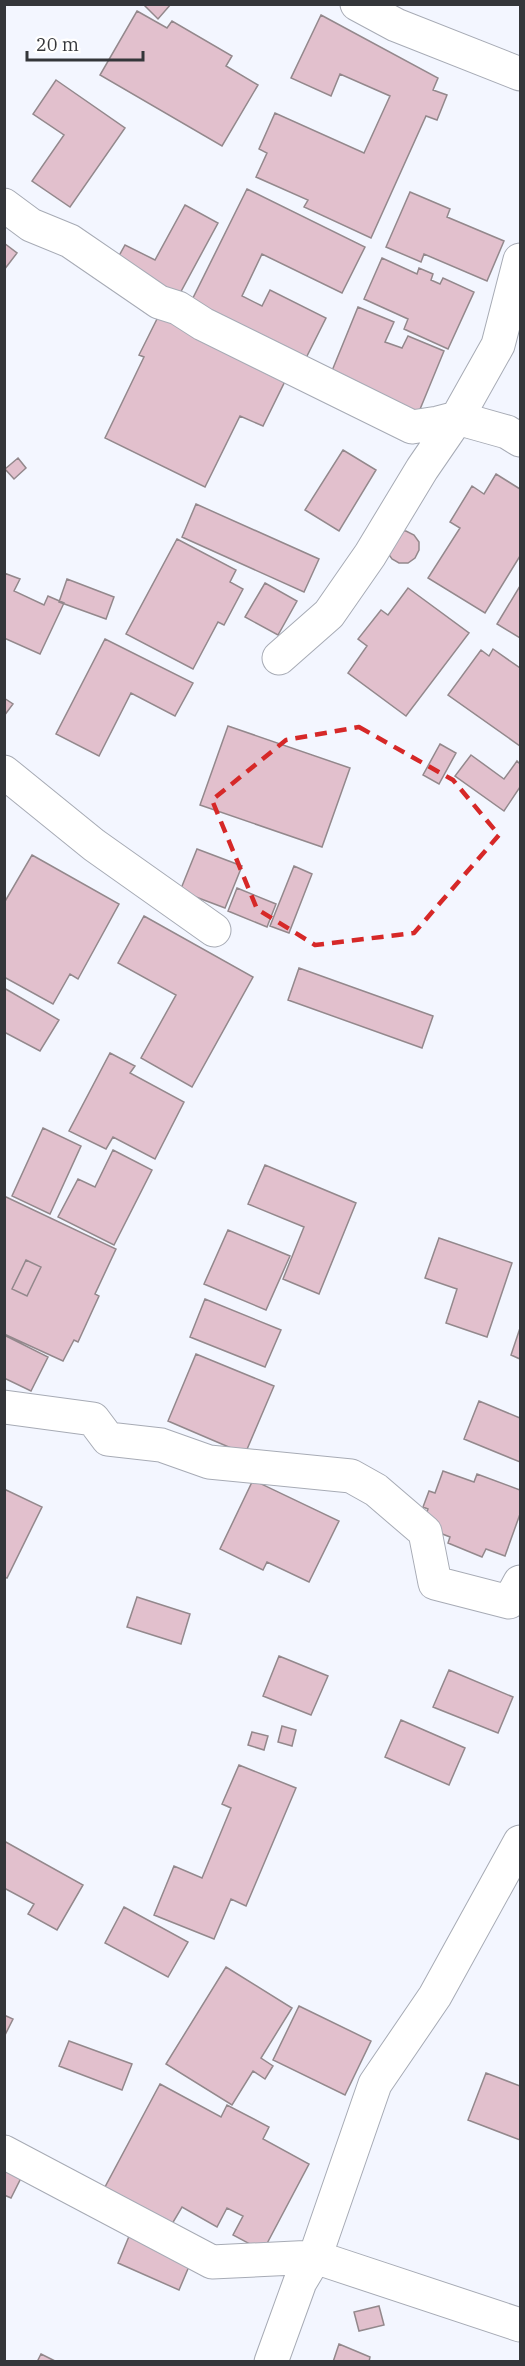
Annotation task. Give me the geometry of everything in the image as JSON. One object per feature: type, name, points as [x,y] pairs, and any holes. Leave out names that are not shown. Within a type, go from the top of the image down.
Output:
[{"type":"street","points":[[357,4],[396,25],[520,74]]},
{"type":"street","points":[[4,205],[31,225],[70,241],[159,302],[178,308],[203,324],[412,427],[458,418],[507,432],[520,440]]},
{"type":"street","points":[[279,658],[329,614],[370,555],[422,469],[458,418],[498,345],[520,260]]},
{"type":"street","points":[[4,772],[94,845],[214,930]]},
{"type":"street","points":[[4,1407],[93,1419],[108,1439],[161,1445],[209,1462],[351,1476],[376,1490],[425,1532],[435,1583],[509,1602],[520,1582]]},
{"type":"street","points":[[271,2361],[300,2282],[315,2257],[375,2084],[435,1996],[520,1842]]},
{"type":"street","points":[[4,2152],[212,2262],[315,2257],[520,2325]]},
{"type":"highlighted area","points":[[359,727],[453,780],[499,835],[414,933],[315,945],[257,909],[212,800],[286,740]]},
{"type":"building","points":[[143,4],[171,4],[158,19]]},
{"type":"building","points":[[137,11],[167,28],[172,21],[232,56],[226,66],[258,85],[222,146],[100,75]]},
{"type":"building","points":[[321,15],[438,78],[433,90],[447,95],[437,120],[426,116],[371,238],[304,207],[308,200],[256,177],[267,153],[259,149],[275,113],[364,153],[390,96],[340,74],[331,96],[291,78]]},
{"type":"building","points":[[56,80],[125,128],[70,207],[32,181],[64,135],[33,114]]},
{"type":"building","points":[[247,189],[365,247],[342,293],[262,254],[242,296],[262,306],[270,290],[326,318],[302,366],[187,310]]},
{"type":"building","points":[[410,192],[450,209],[447,217],[504,241],[487,281],[424,254],[421,262],[386,247]]},
{"type":"building","points":[[185,205],[218,223],[178,297],[115,263],[125,245],[155,260]]},
{"type":"building","points":[[4,243],[17,253],[4,270]]},
{"type":"building","points":[[382,258],[417,274],[419,268],[433,274],[431,280],[440,284],[443,278],[474,292],[448,349],[404,329],[408,319],[364,299]]},
{"type":"building","points":[[163,307],[291,369],[263,426],[240,416],[205,487],[105,438],[144,357],[139,355]]},
{"type":"building","points":[[358,307],[394,322],[385,342],[402,348],[408,336],[444,351],[416,419],[327,383]]},
{"type":"building","points":[[343,450],[376,470],[339,531],[305,510]]},
{"type":"building","points":[[18,458],[26,468],[14,479],[5,469]]},
{"type":"building","points":[[496,474],[520,489],[520,556],[485,613],[428,578],[460,528],[450,522],[472,486],[484,494]]},
{"type":"building","points":[[196,504],[319,559],[304,592],[182,537]]},
{"type":"building","points":[[398,531],[406,531],[414,535],[419,542],[419,550],[415,558],[408,563],[399,563],[387,552]]},
{"type":"building","points":[[177,539],[236,570],[230,582],[243,589],[224,625],[218,622],[193,669],[126,634]]},
{"type":"building","points":[[4,573],[20,579],[14,591],[44,605],[48,596],[64,603],[40,654],[4,638]]},
{"type":"building","points":[[67,579],[114,597],[106,619],[59,602]]},
{"type":"building","points":[[265,583],[297,601],[278,635],[245,617]]},
{"type":"building","points":[[520,586],[520,638],[497,624]]},
{"type":"building","points":[[408,588],[469,633],[406,716],[348,673],[367,646],[358,639],[381,610],[388,615]]},
{"type":"building","points":[[105,639],[193,683],[175,716],[131,693],[99,756],[56,734]]},
{"type":"building","points":[[493,649],[520,668],[520,746],[448,695],[481,650],[489,656]]},
{"type":"building","points":[[4,698],[13,704],[4,716]]},
{"type":"building","points":[[228,726],[350,768],[322,847],[200,805]]},
{"type":"building","points":[[440,744],[456,753],[439,784],[423,775]]},
{"type":"building","points":[[471,755],[504,779],[517,761],[520,764],[520,787],[504,811],[455,776]]},
{"type":"building","points":[[197,849],[242,866],[225,908],[180,891]]},
{"type":"building","points":[[32,855],[119,904],[78,979],[70,974],[53,1004],[4,977],[4,903]]},
{"type":"building","points":[[294,866],[312,874],[289,933],[270,926]]},
{"type":"building","points":[[237,888],[276,904],[267,927],[228,911]]},
{"type":"building","points":[[144,916],[253,977],[192,1087],[141,1058],[176,995],[118,963]]},
{"type":"building","points":[[299,968],[433,1016],[422,1048],[288,1000]]},
{"type":"building","points":[[4,988],[59,1020],[40,1051],[4,1032]]},
{"type":"building","points":[[110,1053],[135,1066],[130,1073],[184,1102],[155,1159],[113,1137],[106,1149],[69,1131]]},
{"type":"building","points":[[43,1128],[81,1146],[50,1214],[12,1196]]},
{"type":"building","points":[[113,1150],[152,1170],[114,1245],[58,1217],[78,1179],[95,1187]]},
{"type":"building","points":[[265,1165],[356,1203],[319,1294],[283,1279],[304,1227],[248,1204]]},
{"type":"building","points":[[4,1196],[116,1249],[95,1294],[99,1296],[78,1342],[74,1340],[63,1361],[4,1334]],"holes":[[[26,1260],[41,1267],[27,1296],[12,1289]]]},
{"type":"building","points":[[228,1230],[290,1256],[266,1310],[204,1284]]},
{"type":"building","points":[[439,1238],[512,1263],[487,1337],[446,1323],[457,1289],[425,1278]]},
{"type":"building","points":[[26,1260],[41,1267],[27,1296],[12,1289]]},
{"type":"building","points":[[205,1299],[281,1330],[265,1367],[190,1337]]},
{"type":"building","points":[[520,1328],[520,1359],[511,1355]]},
{"type":"building","points":[[4,1335],[48,1357],[31,1391],[4,1378]]},
{"type":"building","points":[[196,1354],[274,1386],[245,1454],[168,1421]]},
{"type":"building","points":[[479,1401],[520,1418],[520,1462],[464,1439]]},
{"type":"building","points":[[443,1471],[474,1482],[477,1474],[520,1490],[520,1514],[505,1556],[486,1549],[482,1557],[448,1543],[450,1537],[422,1526],[428,1509],[423,1507],[429,1491],[435,1493]]},
{"type":"building","points":[[253,1480],[339,1521],[309,1582],[267,1562],[263,1570],[220,1549]]},
{"type":"building","points":[[4,1489],[42,1507],[7,1578],[4,1577]]},
{"type":"building","points":[[137,1597],[190,1614],[181,1644],[127,1627]]},
{"type":"building","points":[[279,1656],[328,1676],[311,1715],[263,1696]]},
{"type":"building","points":[[449,1670],[513,1697],[498,1733],[433,1707]]},
{"type":"building","points":[[401,1720],[465,1748],[449,1785],[385,1757]]},
{"type":"building","points":[[282,1726],[296,1730],[292,1746],[278,1742]]},
{"type":"building","points":[[252,1732],[268,1736],[264,1750],[248,1745]]},
{"type":"building","points":[[239,1765],[296,1788],[246,1906],[231,1899],[214,1939],[154,1915],[174,1866],[202,1878],[231,1808],[222,1804]]},
{"type":"building","points":[[4,1841],[83,1885],[57,1930],[28,1914],[34,1904],[4,1888]]},
{"type":"building","points":[[124,1907],[188,1942],[168,1977],[105,1943]]},
{"type":"building","points":[[226,1967],[292,2008],[261,2058],[273,2066],[265,2079],[253,2071],[232,2105],[166,2064]]},
{"type":"building","points":[[299,2006],[371,2041],[345,2095],[273,2060]]},
{"type":"building","points":[[4,2015],[13,2019],[4,2037]]},
{"type":"building","points":[[69,2041],[132,2064],[122,2090],[59,2066]]},
{"type":"building","points":[[486,2073],[520,2086],[520,2140],[468,2120]]},
{"type":"building","points":[[160,2084],[221,2117],[227,2105],[269,2127],[263,2139],[309,2164],[263,2251],[233,2235],[243,2216],[227,2208],[217,2227],[182,2207],[172,2224],[105,2187]]},
{"type":"building","points":[[4,2163],[24,2172],[11,2198],[4,2195]]},
{"type":"building","points":[[132,2229],[193,2257],[179,2290],[118,2263]]},
{"type":"building","points":[[379,2306],[384,2325],[359,2331],[354,2312]]},
{"type":"building","points":[[339,2344],[370,2357],[369,2362],[333,2362]]},
{"type":"building","points":[[41,2354],[57,2362],[37,2362]]}]
